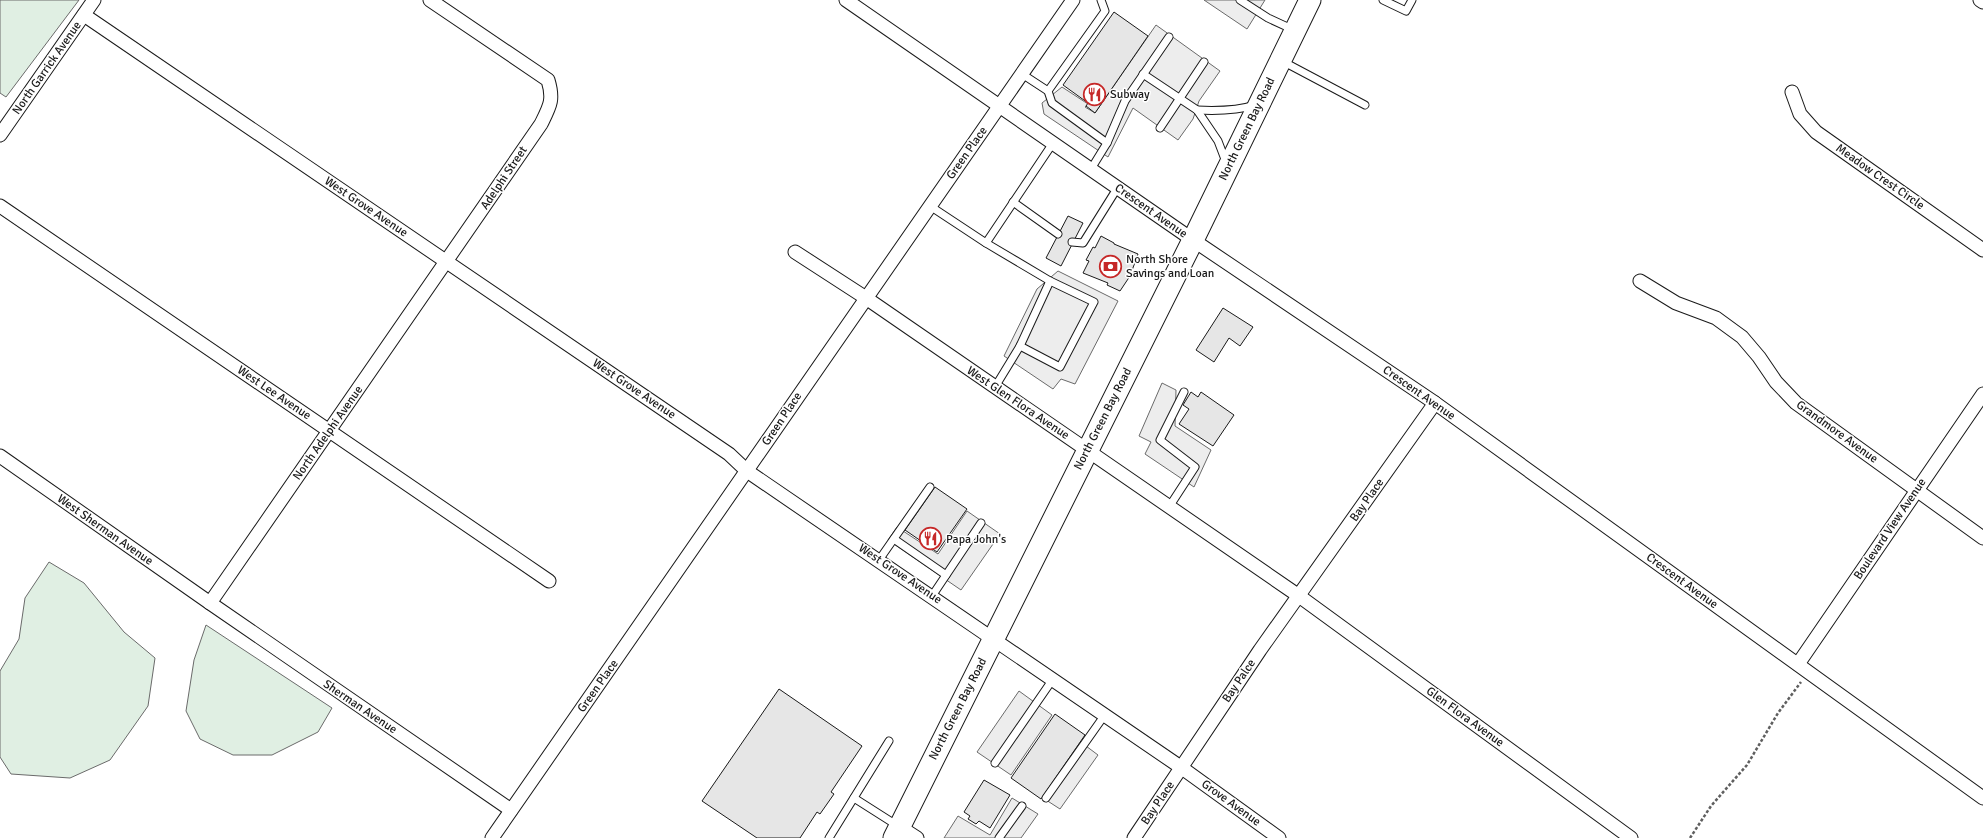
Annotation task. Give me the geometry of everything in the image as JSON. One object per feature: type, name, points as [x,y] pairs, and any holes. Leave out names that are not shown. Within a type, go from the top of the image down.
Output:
[{"type":"main road","name":"North Green Bay Road","points":[[897,832],[1193,240],[1310,0]]},
{"type":"street","name":"North Garrick Avenue","points":[[0,135],[94,0]]},
{"type":"street","name":"Adelphi Street","points":[[430,0],[548,80],[552,92],[552,102],[541,124],[446,261]]},
{"type":"street","name":"Crescent Avenue","points":[[846,0],[1193,240],[1435,404],[1983,798]]},
{"type":"street","name":"Green Place","points":[[492,838],[1073,0]]},
{"type":"street","name":"West Grove Avenue","points":[[84,15],[730,454],[747,471],[1182,768]]},
{"type":"street","name":"Meadow Crest Circle","points":[[1792,92],[1800,114],[1816,132],[1983,250]]},
{"type":"street","name":"West Lee Avenue","points":[[0,206],[549,581]]},
{"type":"street","name":"West Glen Flora Avenue","points":[[795,252],[866,298],[1299,596]]},
{"type":"street","name":"North Adelphi Avenue","points":[[210,603],[446,261]]},
{"type":"street","name":"Grandmore Avenue","points":[[1640,281],[1676,303],[1716,318],[1742,337],[1759,357],[1776,382],[1796,403],[1983,538]]},
{"type":"street","name":"Boulevard View Avenue","points":[[1798,664],[1983,394]]},
{"type":"street","name":"Bay Place","points":[[1299,596],[1435,404]]},
{"type":"street","name":"West Sherman Avenue","points":[[0,456],[210,603]]},
{"type":"street","name":"Bay Palce","points":[[1182,768],[1260,650],[1299,596]]},
{"type":"street","name":"Glen Flora Avenue","points":[[1299,596],[1631,838]]},
{"type":"street","name":"Sherman Avenue","points":[[210,603],[511,810]]},
{"type":"street","name":"Bay Place","points":[[1134,838],[1182,768]]},
{"type":"street","name":"Grove Avenue","points":[[1182,768],[1279,838]]},
{"type":"street","points":[[897,832],[917,838]]},
{"type":"lane","points":[[1048,91],[1105,11],[1101,0]]},
{"type":"lane","points":[[1240,0],[1268,18],[1296,30]]},
{"type":"lane","points":[[1383,0],[1406,11],[1412,0]]},
{"type":"lane","points":[[1091,169],[1107,143],[1125,101],[1169,37]]},
{"type":"lane","points":[[1281,60],[1365,105]]},
{"type":"lane","points":[[1160,128],[1204,62]]},
{"type":"lane","points":[[1022,74],[1048,91],[1052,103],[1107,143]]},
{"type":"lane","points":[[1144,74],[1197,110],[1218,141],[1228,168]]},
{"type":"lane","points":[[1197,110],[1213,111],[1239,109],[1260,104]]},
{"type":"lane","points":[[986,243],[1012,202],[1053,143]]},
{"type":"lane","points":[[1072,242],[1083,243],[1118,187]]},
{"type":"lane","points":[[1012,202],[1058,234]]},
{"type":"lane","points":[[930,206],[986,243],[1050,280],[1094,302],[1060,367],[1020,346]]},
{"type":"lane","points":[[995,387],[1020,346],[1050,280]]},
{"type":"lane","points":[[1169,507],[1195,468],[1160,440],[1184,392]]},
{"type":"lane","points":[[879,560],[930,487]]},
{"type":"lane","points":[[932,596],[981,523]]},
{"type":"lane","points":[[894,539],[946,575]]},
{"type":"lane","points":[[995,764],[1053,679]]},
{"type":"lane","points":[[1046,798],[1104,716]]},
{"type":"lane","points":[[829,838],[889,741]]},
{"type":"lane","points":[[854,798],[897,832]]},
{"type":"lane","points":[[999,838],[1022,806]]},
{"type":"path","points":[[1690,838],[1711,806],[1747,765],[1778,713],[1809,672]]},
{"type":"green space","points":[[0,0],[79,0],[6,97],[0,93]]},
{"type":"green space","points":[[49,562],[84,583],[124,632],[155,658],[148,706],[110,760],[70,778],[11,774],[0,757],[0,671],[19,639],[25,598]]},
{"type":"green space","points":[[206,625],[332,708],[318,732],[272,755],[233,755],[200,739],[186,711],[194,660]]},
{"type":"shaded area","points":[[1204,0],[1265,0],[1247,29]]},
{"type":"shaded area","points":[[1156,25],[1220,71],[1199,101],[1193,119],[1178,140],[1133,108],[1108,157],[1044,114],[1042,103],[1062,87],[1088,104],[1085,107],[1095,113]]},
{"type":"shaded area","points":[[1058,271],[1118,301],[1075,384],[1061,379],[1053,389],[1004,356],[1037,289]]},
{"type":"shaded area","points":[[1162,383],[1176,390],[1175,426],[1211,450],[1194,487],[1145,454],[1151,442],[1139,436]]},
{"type":"shaded area","points":[[967,511],[1000,534],[961,590],[888,540],[897,527],[938,554]]},
{"type":"shaded area","points":[[1019,691],[1052,715],[1011,775],[977,752]]},
{"type":"shaded area","points":[[1082,743],[1098,755],[1060,809],[1043,798]]},
{"type":"shaded area","points":[[1012,798],[1038,814],[1021,838],[944,838],[958,816],[990,835]]},
{"type":"building","points":[[1114,12],[1148,36],[1095,113],[1086,106],[1088,103],[1063,85]]},
{"type":"building","points":[[1068,216],[1083,223],[1061,266],[1046,258]]},
{"type":"building","name":"North Shore Savings and Loan","points":[[1101,236],[1114,244],[1138,254],[1130,276],[1120,291],[1107,285],[1108,283],[1083,273],[1089,261],[1086,260],[1093,247],[1095,248]]},
{"type":"building","points":[[1223,308],[1253,327],[1240,346],[1229,338],[1214,362],[1196,350]]},
{"type":"building","points":[[1191,392],[1198,397],[1201,392],[1234,415],[1213,446],[1179,424],[1189,409],[1183,405]]},
{"type":"building","points":[[935,487],[967,509],[937,552],[905,530]]},
{"type":"building","points":[[779,689],[862,746],[831,792],[834,794],[820,814],[817,812],[800,838],[757,838],[702,801]]},
{"type":"building","points":[[1055,714],[1085,735],[1041,799],[1011,778]]},
{"type":"building","points":[[984,780],[1010,795],[990,828],[979,821],[976,824],[968,819],[970,816],[964,812]]},
{"type":"place","name":"Subway","points":[[1095,94]]},
{"type":"place","name":"North Shore Savings and Loan","points":[[1110,266]]},
{"type":"place","name":"Papa John's","points":[[931,539]]}]
